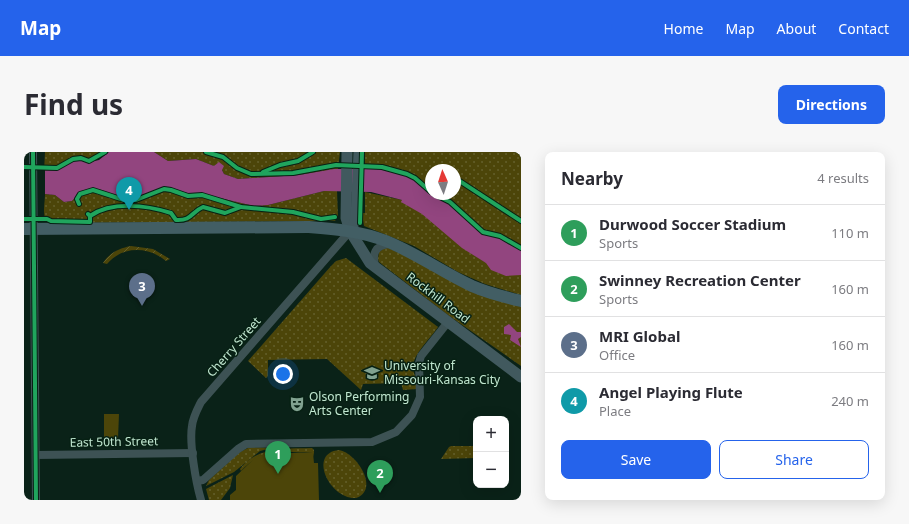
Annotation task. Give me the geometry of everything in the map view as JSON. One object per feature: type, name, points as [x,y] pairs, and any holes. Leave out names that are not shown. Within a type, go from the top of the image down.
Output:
[{"type":"highway","points":[[29,229],[308,227],[350,231],[369,235],[392,244],[418,255],[474,286],[498,296],[521,302]]},
{"type":"main road","name":"Rockhill Road","points":[[347,154],[346,218],[350,231],[370,263],[521,377]]},
{"type":"main road","points":[[350,231],[356,219],[358,204],[359,154]]},
{"type":"street","points":[[33,155],[33,208],[29,229],[36,500]]},
{"type":"street","name":"Cherry Street","points":[[201,500],[193,453],[192,426],[195,412],[201,402],[350,231]]},
{"type":"street","points":[[376,268],[374,256],[375,250],[383,244],[392,244]]},
{"type":"street","points":[[197,481],[203,480],[238,449],[246,444],[372,442],[396,432],[407,421],[416,407],[420,396],[419,363],[421,356],[448,322]]},
{"type":"street","name":"East 50th Street","points":[[36,455],[193,453]]},
{"type":"shaded area","points":[[45,152],[109,152],[94,161],[74,160],[55,170],[44,171]]},
{"type":"shaded area","points":[[109,152],[154,152],[168,161],[196,159],[214,166],[219,162],[224,166],[222,170],[224,174],[238,179],[299,175],[334,169],[381,169],[402,174],[416,180],[425,190],[425,200],[444,200],[448,202],[478,231],[485,235],[496,236],[521,249],[521,275],[506,276],[491,270],[486,263],[462,248],[422,214],[401,202],[402,200],[371,192],[324,191],[268,205],[254,206],[203,194],[187,193],[164,187],[152,193],[135,198],[122,197],[93,189],[80,193],[72,201],[64,202],[55,195],[45,194],[24,171],[55,170],[75,160],[90,162],[99,160]]},
{"type":"shaded area","points":[[154,152],[340,152],[338,169],[299,175],[238,179],[224,174],[219,163],[214,166],[196,159],[168,161]]},
{"type":"shaded area","points":[[365,152],[521,152],[521,250],[478,231],[454,207],[441,200],[461,200],[461,164],[425,164],[425,190],[408,175],[381,169],[365,169]]},
{"type":"shaded area","points":[[164,187],[187,193],[203,194],[254,206],[268,205],[324,191],[337,191],[338,216],[335,221],[49,223],[44,214],[45,194],[55,195],[64,202],[72,201],[87,190],[93,189],[122,197],[135,198],[152,193]]},
{"type":"shaded area","points":[[365,192],[402,200],[402,202],[427,217],[460,245],[484,262],[521,275],[521,295],[485,284],[458,272],[414,246],[364,226],[362,213],[365,213]]},
{"type":"shaded area","points":[[131,246],[153,249],[170,259],[166,261],[151,253],[135,250],[120,254],[107,264],[103,263],[108,256],[123,248]]},
{"type":"shaded area","points":[[386,247],[521,307],[521,366],[448,315],[379,262],[379,252]]},
{"type":"shaded area","points":[[346,258],[438,327],[419,352],[414,362],[413,370],[417,382],[417,389],[403,390],[401,383],[363,384],[361,390],[327,359],[268,360],[268,376],[266,378],[248,361],[331,266],[336,261]]},
{"type":"shaded area","points":[[509,324],[517,332],[521,332],[521,337],[518,339],[521,347],[510,340],[511,335],[504,334],[504,327]]},
{"type":"shaded area","points":[[104,414],[119,414],[118,439],[104,439]]},
{"type":"shaded area","points":[[473,446],[473,458],[441,459],[449,447]]},
{"type":"shaded area","points":[[250,447],[272,448],[260,451],[234,472],[206,486],[209,480],[240,452]]},
{"type":"shaded area","points":[[312,448],[314,450],[314,457],[313,453],[274,452],[258,457],[241,471],[240,469],[255,456],[273,450]]},
{"type":"shaded area","points":[[339,450],[346,453],[359,464],[366,480],[366,488],[363,494],[356,498],[346,497],[338,492],[326,476],[323,467],[324,459],[329,453]]},
{"type":"shaded area","points":[[272,451],[313,453],[314,463],[318,463],[319,500],[230,500],[230,495],[236,490],[236,476],[256,457]]},
{"type":"shaded area","points":[[233,475],[230,488],[221,500],[209,500],[206,489]]},
{"type":"pier","points":[[24,169],[45,169],[45,196],[24,196]]},
{"type":"cycle path","points":[[33,152],[36,500]]},
{"type":"cycle path","points":[[24,167],[57,168],[73,159],[81,158],[89,161],[105,152]]},
{"type":"cycle path","points":[[206,152],[223,157],[237,168],[251,174],[293,173],[336,165],[382,167],[407,174],[415,178],[425,187]]},
{"type":"cycle path","points":[[263,172],[280,165],[298,161],[313,152]]},
{"type":"cycle path","points":[[360,223],[362,152]]},
{"type":"cycle path","points":[[461,182],[521,221]]},
{"type":"cycle path","points":[[79,204],[77,199],[80,194],[93,190],[124,200],[136,200],[164,189],[188,196],[202,195],[241,207],[293,212],[321,219],[335,217]]},
{"type":"cycle path","points":[[446,200],[483,232],[500,236],[521,248]]},
{"type":"cycle path","points":[[90,216],[108,208],[119,206],[140,206],[171,213],[176,220],[181,220],[188,218],[203,207],[225,213],[241,207]]},
{"type":"cycle path","points":[[24,219],[90,222],[90,216],[88,214]]},
{"type":"place","name":"Angel Playing Flute","points":[[129,210]]},
{"type":"place","name":"MRI Global","points":[[142,306]]},
{"type":"place","name":"University of Missouri-Kansas City","points":[[372,373]]},
{"type":"place","name":"Olson Performing Arts Center","points":[[297,404]]},
{"type":"place","name":"Durwood Soccer Stadium","points":[[278,474]]},
{"type":"place","name":"Swinney Recreation Center","points":[[380,493]]}]
